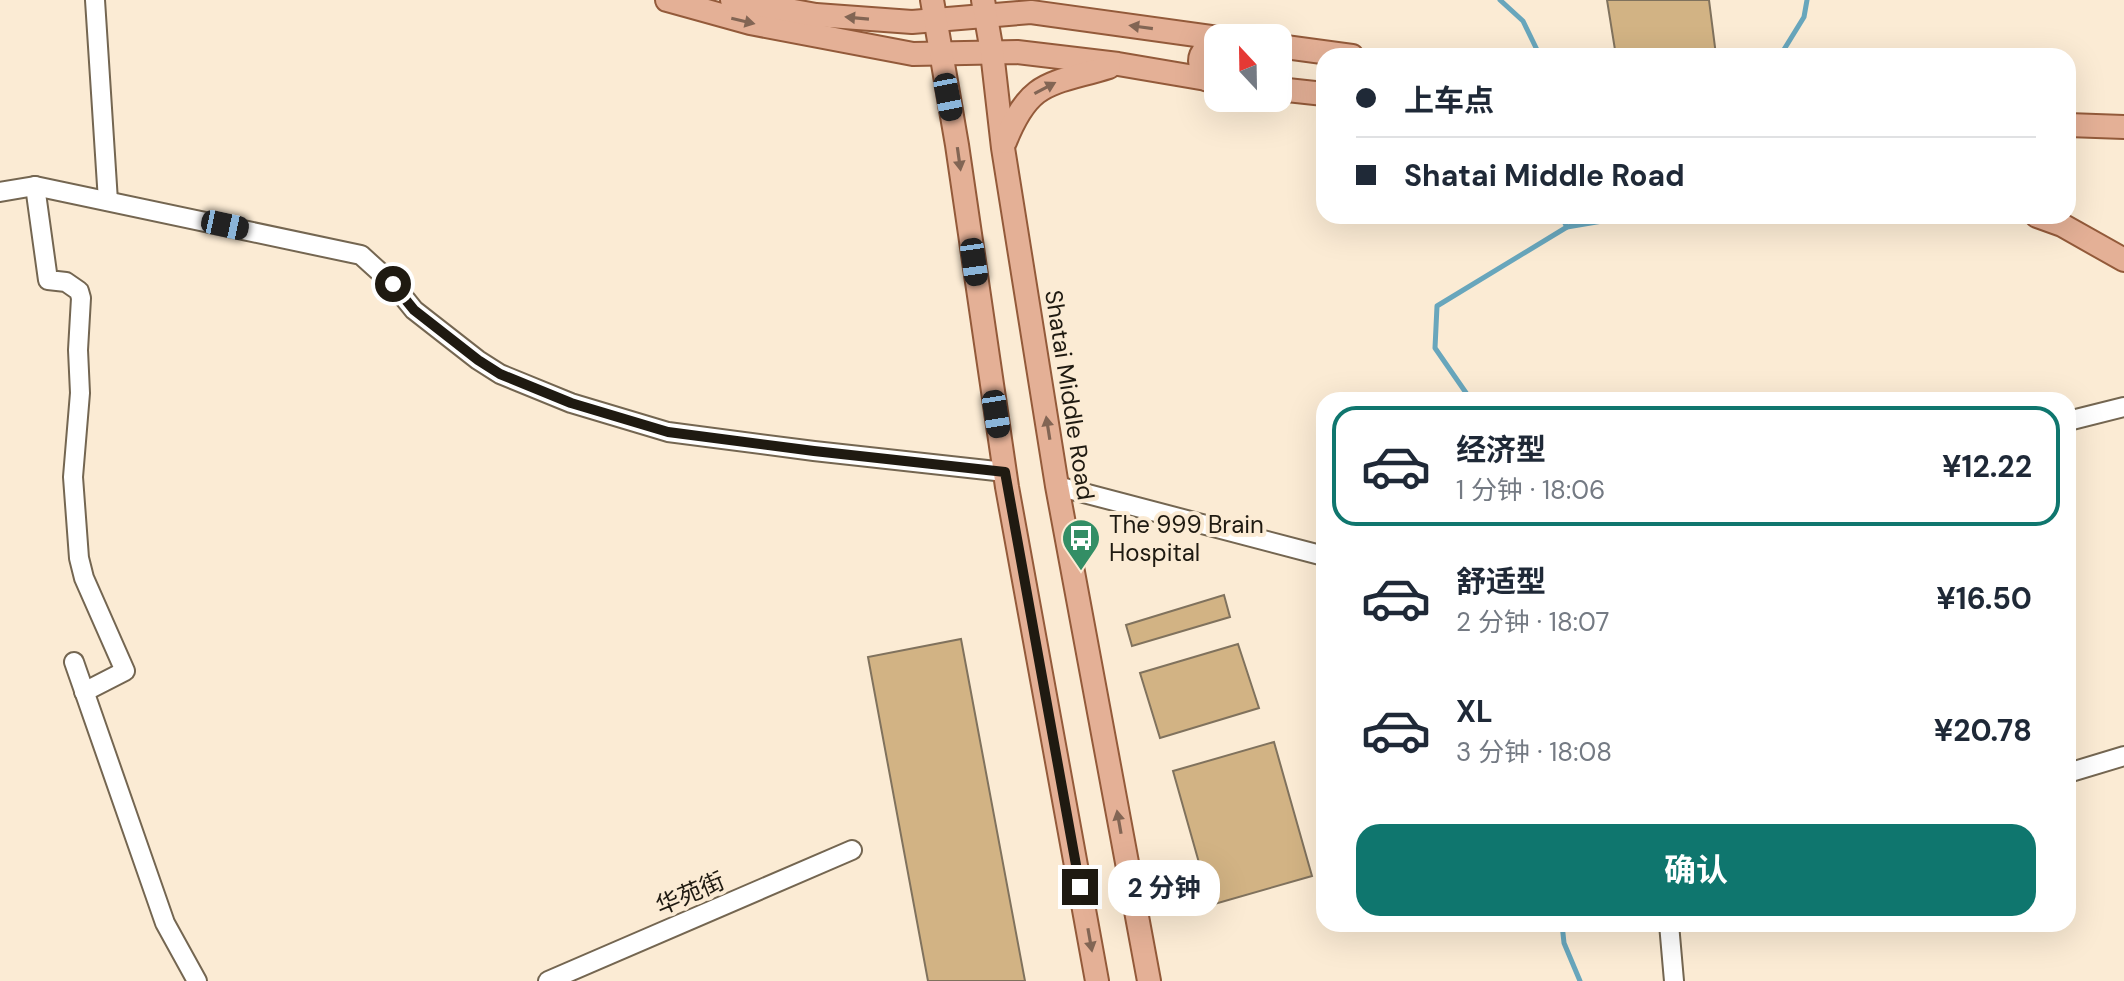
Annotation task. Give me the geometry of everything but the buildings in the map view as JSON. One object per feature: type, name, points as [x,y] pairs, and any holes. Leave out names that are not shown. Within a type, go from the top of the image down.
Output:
[{"type":"main road","points":[[667,0],[750,23],[913,54],[1017,52],[1204,78]]},
{"type":"main road","points":[[732,0],[816,15],[912,22],[933,10],[985,7],[1204,36]]},
{"type":"main road","name":"Shatai Middle Road","points":[[985,7],[1003,148],[1057,486],[1149,981]]},
{"type":"main road","points":[[933,10],[957,145],[1005,472],[1097,981]]},
{"type":"main road","points":[[1292,48],[1316,51]]},
{"type":"main road","points":[[1204,52],[1199,58],[1204,70]]},
{"type":"main road","points":[[1003,148],[1017,113],[1034,93],[1063,79],[1118,64]]},
{"type":"main road","points":[[1292,91],[1316,93]]},
{"type":"main road","points":[[2076,128],[2124,127]]},
{"type":"main road","points":[[2059,224],[2124,260]]},
{"type":"street","points":[[95,0],[108,201]]},
{"type":"street","points":[[35,186],[48,280],[66,282],[79,291],[81,298],[78,350],[80,393],[73,477],[79,558],[84,578],[125,671],[84,692]]},
{"type":"street","points":[[0,192],[35,186],[361,255],[393,284],[414,310],[500,374],[571,403],[668,432],[1005,472]]},
{"type":"street","points":[[2076,419],[2124,407]]},
{"type":"street","points":[[1057,486],[1316,554]]},
{"type":"street","points":[[74,662],[165,923],[197,981]]},
{"type":"street","points":[[2076,771],[2124,756]]},
{"type":"street","name":"华苑街","points":[[548,981],[852,850]]},
{"type":"street","points":[[1670,932],[1674,981]]},
{"type":"waterway","points":[[1500,0],[1523,21],[1536,48]]},
{"type":"waterway","points":[[1785,48],[1804,17],[1807,0]]},
{"type":"waterway","points":[[1465,392],[1435,348],[1437,306],[1567,227],[1585,224]]},
{"type":"waterway","points":[[1563,932],[1564,943],[1580,981]]},
{"type":"place","name":"The 999 Brain Hospital","points":[[1081,572]]},
{"type":"route","points":[[393,284],[414,310],[478,360],[500,374],[571,403],[668,432],[1005,472],[1080,887]]}]
